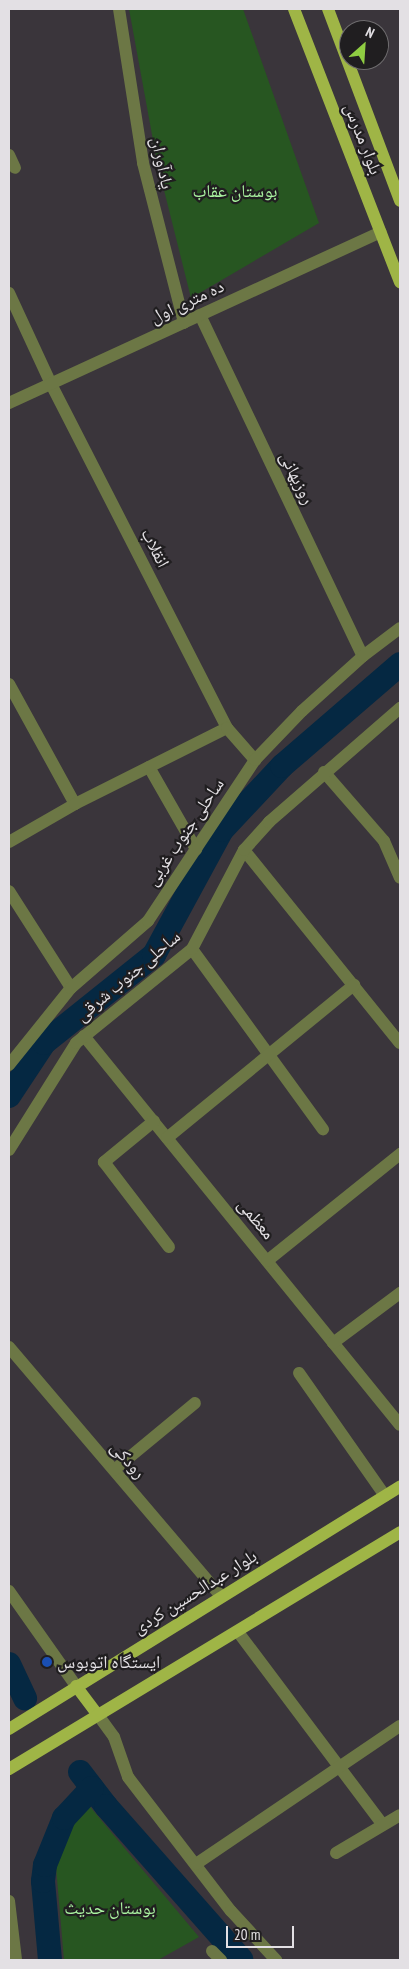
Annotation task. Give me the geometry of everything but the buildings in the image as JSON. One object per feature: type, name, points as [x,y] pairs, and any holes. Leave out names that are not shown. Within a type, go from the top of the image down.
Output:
[{"type":"main road","name":"بلوار مدرس","points":[[294,9],[400,282]]},
{"type":"main road","name":"بلوار مدرس","points":[[328,9],[400,201]]},
{"type":"main road","name":"بلوار عبدالحسین کردی","points":[[9,1729],[400,1487]]},
{"type":"main road","points":[[9,1770],[400,1532]]},
{"type":"main road","points":[[76,1686],[98,1715]]},
{"type":"street","name":"یادآوران","points":[[119,9],[143,163],[184,323]]},
{"type":"street","points":[[9,156],[15,168]]},
{"type":"street","name":"ده متری اول","points":[[9,403],[380,232]]},
{"type":"street","name":"انقلاب","points":[[9,293],[51,384],[227,728],[255,760]]},
{"type":"street","name":"روزبهانی","points":[[200,315],[363,656]]},
{"type":"street","name":"ساحلی جنوب غربی","points":[[9,1065],[71,988],[148,921],[255,760],[302,711],[363,656],[400,628]]},
{"type":"street","points":[[9,684],[75,804]]},
{"type":"street","name":"ساحلی جنوب شرقی","points":[[9,1150],[76,1043],[192,949],[244,850],[269,822],[324,772],[400,708]]},
{"type":"street","points":[[9,842],[75,804],[227,728]]},
{"type":"street","points":[[149,767],[196,848]]},
{"type":"street","points":[[324,772],[384,841],[400,878]]},
{"type":"street","points":[[244,850],[400,1043]]},
{"type":"street","points":[[9,891],[71,988]]},
{"type":"street","points":[[192,949],[323,1129]]},
{"type":"street","points":[[167,1138],[354,986]]},
{"type":"street","name":"معظمی","points":[[84,1036],[400,1425]]},
{"type":"street","points":[[154,1121],[104,1162],[169,1247]]},
{"type":"street","points":[[267,1261],[400,1154]]},
{"type":"street","points":[[333,1343],[400,1293]]},
{"type":"street","name":"رودکی","points":[[9,1347],[222,1596]]},
{"type":"street","points":[[298,1373],[385,1496]]},
{"type":"street","points":[[114,1470],[195,1403]]},
{"type":"street","points":[[9,1591],[76,1686]]},
{"type":"street","points":[[238,1632],[383,1825]]},
{"type":"street","points":[[98,1715],[114,1737],[128,1777],[231,1911],[276,1960]]},
{"type":"street","points":[[196,1864],[400,1726]]},
{"type":"street","points":[[336,1853],[400,1815]]},
{"type":"street","points":[[9,1900],[16,1960]]},
{"type":"green space","name":"بوستان عقاب","points":[[129,9],[243,9],[319,223],[191,298],[157,162]]},
{"type":"green space","name":"بوستان حدیث","points":[[87,1803],[199,1937],[158,1960],[64,1960],[56,1867],[62,1836]]},
{"type":"waterway","points":[[9,1096],[44,1043],[154,955],[222,830],[282,766],[400,664]]},
{"type":"waterway","points":[[9,1664],[25,1698]]},
{"type":"waterway","points":[[80,1772],[106,1806],[242,1960]]},
{"type":"waterway","points":[[50,1960],[43,1881],[45,1865],[64,1818],[92,1788]]},
{"type":"place","name":"ایستگاه اتوبوس","points":[[47,1662]]}]
